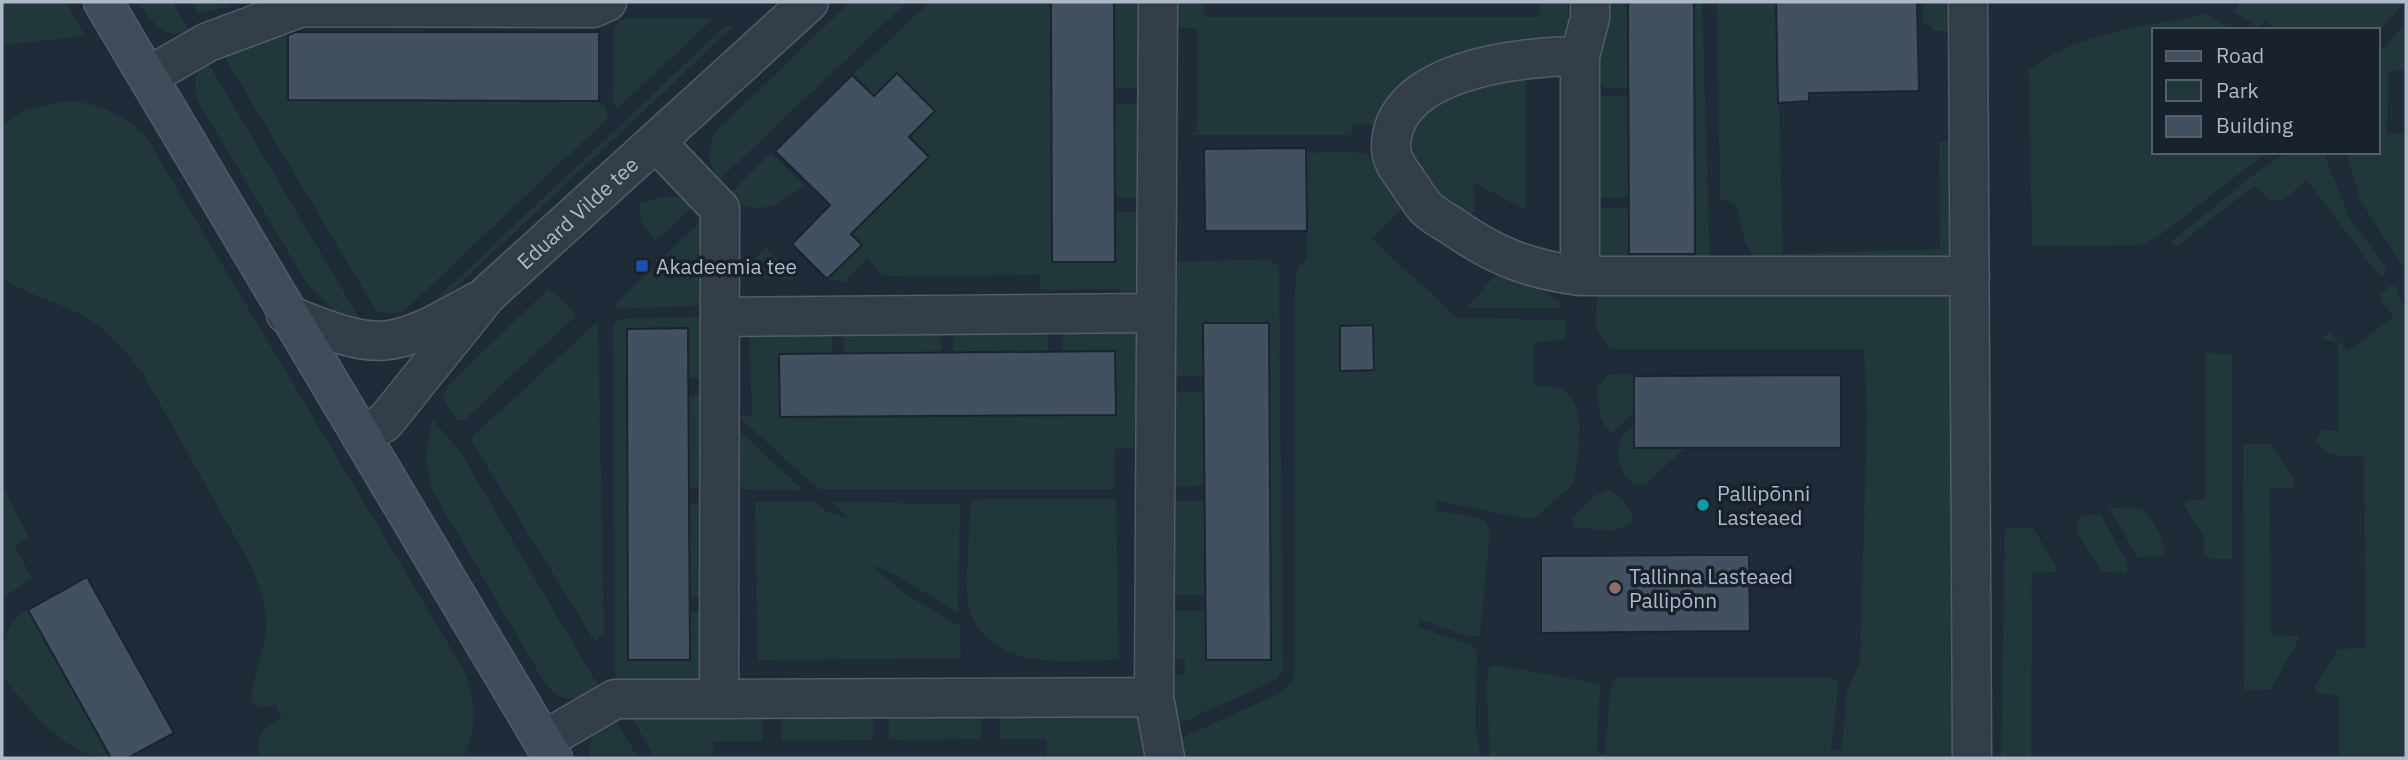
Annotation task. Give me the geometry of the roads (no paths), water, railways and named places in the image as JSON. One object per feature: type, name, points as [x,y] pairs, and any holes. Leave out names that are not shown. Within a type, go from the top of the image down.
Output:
[{"type":"main road","points":[[103,2],[149,76],[286,314],[548,750]]},
{"type":"street","points":[[149,76],[208,42],[302,5],[593,8],[607,2]]},
{"type":"street","name":"Eduard Vilde tee","points":[[361,436],[386,422],[487,295],[809,2]]},
{"type":"street","points":[[1158,2],[1154,697],[1165,758]]},
{"type":"street","points":[[1580,276],[1580,56],[1590,18],[1590,2]]},
{"type":"street","points":[[1968,2],[1972,758]]},
{"type":"street","points":[[1580,56],[1533,57],[1466,72],[1426,88],[1401,115],[1391,146],[1393,160],[1426,208],[1487,251],[1549,272],[1580,276],[1970,276]]},
{"type":"street","points":[[656,142],[720,209],[719,699]]},
{"type":"street","points":[[286,314],[332,332],[377,344],[408,338],[487,295]]},
{"type":"street","points":[[720,317],[1155,313]]},
{"type":"street","points":[[548,750],[615,699],[1154,697]]},
{"type":"place","name":"Akadeemia tee","points":[[642,266]]},
{"type":"place","name":"Pallipõnni Lasteaed","points":[[1703,505]]},
{"type":"place","name":"Tallinna Lasteaed Pallipõnn","points":[[1615,588]]}]
